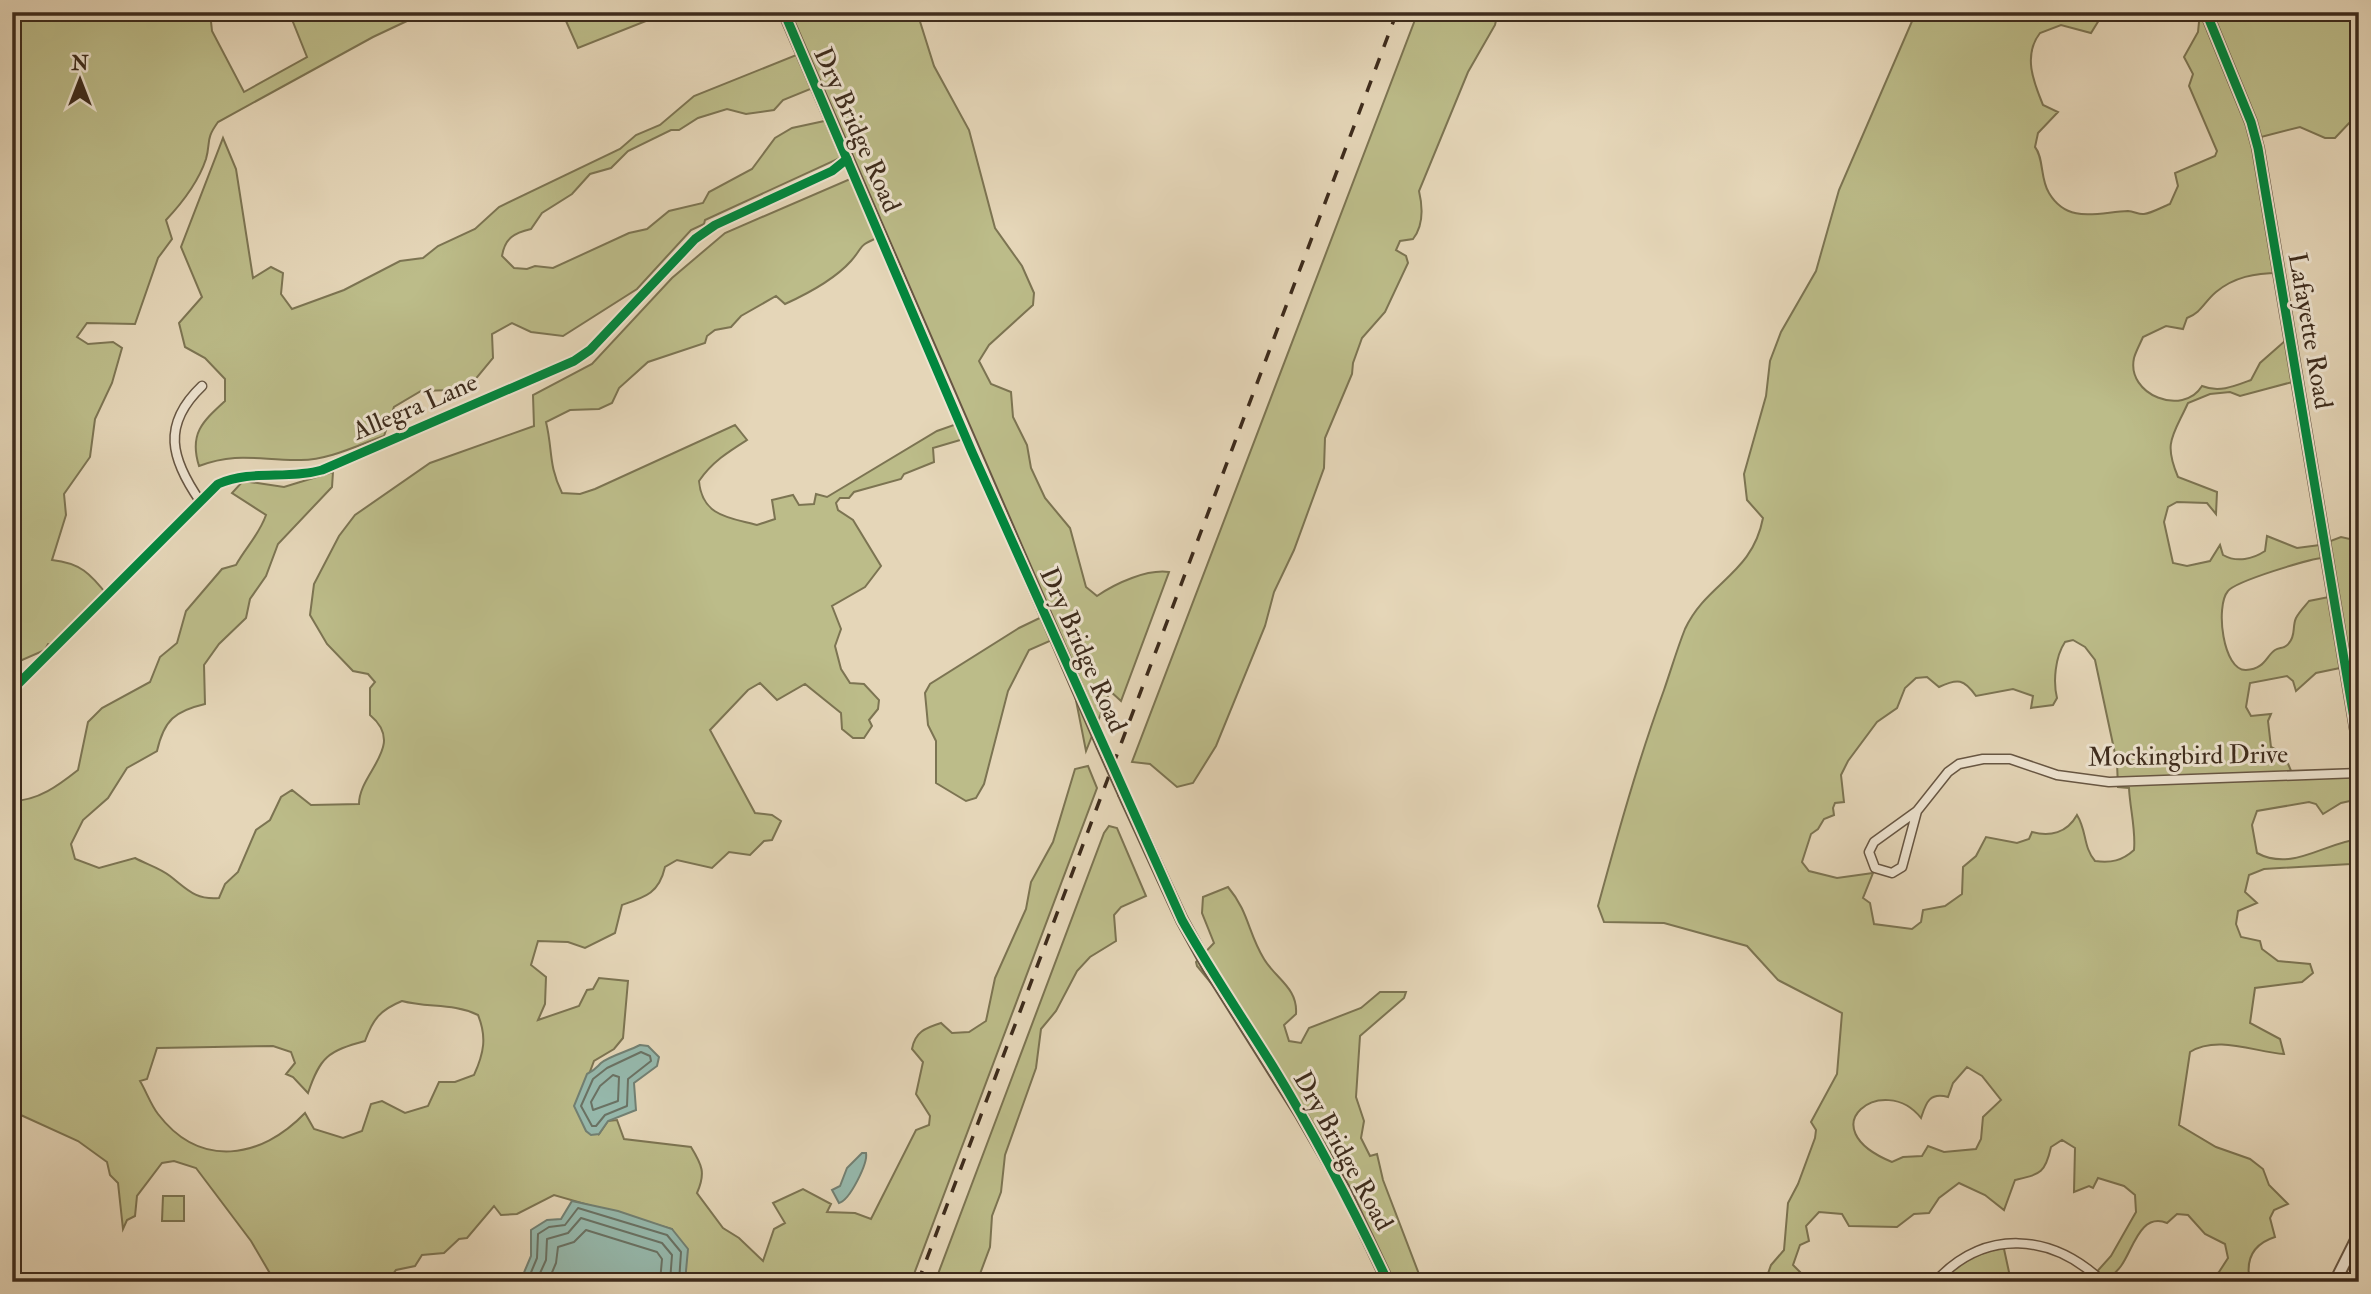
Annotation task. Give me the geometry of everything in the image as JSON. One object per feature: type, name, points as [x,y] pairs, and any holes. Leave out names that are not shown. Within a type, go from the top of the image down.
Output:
[{"type":"street","name":"Dry Bridge Road","points":[[784,12],[1102,745],[1182,920],[1345,1191],[1388,1282]]},
{"type":"street","name":"Lafayette Road","points":[[2206,12],[2251,122],[2258,148],[2359,748]]},
{"type":"street","name":"Allegra Lane","points":[[12,690],[218,484],[235,476],[299,477],[322,470],[574,360],[590,350],[695,239],[715,225],[832,172],[847,159]]},
{"type":"street","points":[[200,501],[180,473],[174,438],[179,415],[189,399],[202,386]]},
{"type":"street","name":"Mockingbird Drive","points":[[1917,811],[1902,867],[1892,873],[1875,868],[1869,852],[1874,842],[1917,811],[1948,772],[1959,764],[1983,759],[2010,759],[2057,775],[2109,782],[2359,773]]},
{"type":"street","points":[[2335,1282],[2359,1234]]},
{"type":"street","points":[[1935,1282],[1953,1264],[1976,1251],[2015,1243],[2042,1245],[2067,1254],[2102,1282]]},
{"type":"green space","points":[[12,12],[210,12],[212,31],[244,92],[307,57],[289,12],[426,12],[373,37],[218,122],[210,137],[206,159],[199,176],[166,220],[172,239],[158,258],[135,324],[87,323],[77,337],[88,344],[113,342],[122,348],[112,383],[95,419],[90,457],[64,494],[66,515],[52,560],[84,570],[108,596],[59,646],[48,644],[45,650],[13,664]]},
{"type":"green space","points":[[562,12],[653,12],[651,19],[578,48]]},
{"type":"green space","points":[[784,12],[917,12],[934,66],[969,130],[995,228],[1022,266],[1034,293],[1033,305],[989,345],[979,361],[991,384],[1011,392],[1013,417],[1027,445],[1031,468],[1045,498],[1070,528],[1086,587],[1097,596],[1132,578],[1169,572],[1121,701],[1110,691],[1086,751],[1072,680],[1054,639],[1029,650],[1008,691],[984,784],[976,798],[966,801],[936,783],[936,741],[928,725],[925,693],[930,684],[1019,628],[1044,616],[967,438],[933,448],[934,462],[904,474],[901,479],[854,492],[849,498],[840,498],[836,503],[838,510],[853,520],[881,566],[865,587],[832,606],[841,629],[835,646],[841,669],[850,683],[864,684],[879,700],[878,709],[869,720],[872,726],[864,738],[853,738],[842,729],[841,713],[805,684],[777,700],[760,683],[748,690],[710,730],[755,813],[772,815],[781,821],[772,840],[764,841],[750,855],[729,852],[712,868],[677,860],[665,867],[659,883],[650,893],[622,905],[615,933],[585,948],[568,942],[538,941],[531,965],[546,977],[545,1004],[538,1020],[579,1006],[587,990],[593,989],[599,978],[628,981],[623,1038],[614,1049],[594,1061],[585,1085],[599,1134],[608,1121],[617,1120],[624,1139],[691,1147],[702,1169],[697,1193],[723,1228],[739,1238],[763,1261],[774,1229],[785,1223],[773,1203],[803,1189],[831,1204],[827,1212],[855,1213],[871,1219],[916,1130],[929,1125],[930,1116],[916,1094],[923,1062],[912,1049],[916,1038],[926,1029],[941,1023],[952,1033],[969,1032],[986,1021],[995,978],[1026,909],[1031,882],[1053,842],[1075,769],[1088,766],[1097,788],[911,1282],[685,1282],[687,1276],[672,1229],[554,1195],[517,1214],[501,1215],[494,1206],[467,1238],[459,1239],[444,1253],[422,1255],[415,1266],[396,1270],[387,1282],[275,1282],[251,1241],[196,1168],[174,1161],[162,1163],[137,1196],[135,1216],[127,1220],[123,1229],[118,1183],[110,1175],[107,1162],[78,1141],[12,1111],[12,801],[39,795],[78,770],[88,722],[102,708],[150,682],[160,657],[177,643],[186,611],[222,569],[236,565],[266,515],[232,493],[243,481],[284,487],[333,472],[332,487],[278,544],[266,576],[250,599],[246,618],[219,644],[204,665],[205,704],[178,714],[167,724],[157,751],[127,768],[108,798],[83,820],[71,844],[75,859],[99,868],[135,858],[166,873],[197,895],[219,898],[225,884],[238,872],[256,830],[270,820],[281,797],[292,790],[311,805],[359,804],[361,792],[383,748],[384,737],[380,726],[370,715],[370,688],[375,682],[368,674],[353,671],[327,644],[310,615],[314,584],[339,536],[355,515],[430,463],[534,426],[533,395],[592,364],[672,278],[725,233],[855,177],[844,156],[705,220],[704,224],[691,230],[637,289],[563,336],[531,332],[512,323],[492,334],[493,358],[474,381],[452,390],[421,391],[394,407],[384,436],[333,455],[312,459],[238,458],[199,466],[196,455],[197,437],[204,422],[225,401],[225,379],[205,358],[185,347],[179,323],[202,297],[181,247],[223,138],[236,169],[253,278],[271,267],[283,273],[281,294],[292,309],[344,290],[400,261],[423,258],[438,246],[475,229],[499,207],[620,149],[636,135],[660,125],[694,96],[799,54]],"holes":[[[815,87],[829,120],[792,128],[775,138],[752,169],[709,192],[703,203],[669,211],[647,229],[629,233],[553,268],[514,268],[502,256],[511,237],[531,229],[542,213],[572,194],[590,174],[611,168],[628,151],[671,130],[679,130],[698,118],[727,109],[746,114],[774,110],[783,100]],[[879,237],[957,424],[937,431],[827,497],[816,494],[814,504],[799,505],[793,495],[772,500],[775,519],[757,525],[719,514],[701,493],[699,481],[709,468],[747,440],[735,425],[595,489],[580,494],[562,493],[553,465],[546,422],[570,410],[599,409],[612,403],[619,388],[648,362],[705,343],[707,336],[715,330],[731,327],[741,316],[776,296],[785,304],[811,291],[837,274],[867,243]],[[402,1001],[450,1007],[478,1015],[483,1038],[482,1052],[474,1075],[455,1082],[439,1082],[428,1106],[405,1113],[382,1101],[371,1104],[362,1131],[343,1138],[314,1129],[305,1113],[288,1129],[250,1148],[211,1150],[192,1144],[175,1132],[155,1110],[140,1081],[147,1079],[157,1048],[273,1046],[291,1052],[295,1063],[286,1074],[293,1077],[308,1093],[317,1071],[327,1057],[342,1048],[365,1041],[378,1016]]]},
{"type":"green space","points":[[1418,12],[1498,12],[1495,25],[1468,72],[1419,191],[1422,210],[1419,228],[1413,239],[1400,241],[1396,250],[1406,256],[1408,263],[1385,312],[1362,338],[1352,374],[1325,438],[1324,468],[1294,550],[1274,592],[1265,626],[1216,746],[1193,783],[1177,787],[1150,764],[1132,762]]},
{"type":"green space","points":[[1916,12],[2104,12],[2091,33],[2061,25],[2040,33],[2035,41],[2031,59],[2033,77],[2043,105],[2058,112],[2038,133],[2035,147],[2040,157],[2046,187],[2057,203],[2065,209],[2085,214],[2128,211],[2144,214],[2170,204],[2178,186],[2175,173],[2215,156],[2217,151],[2189,86],[2193,74],[2184,57],[2198,32],[2200,12],[2359,12],[2359,120],[2352,120],[2335,138],[2325,138],[2300,127],[2257,138],[2279,273],[2245,277],[2223,287],[2187,318],[2183,329],[2166,326],[2143,337],[2134,358],[2134,371],[2147,391],[2158,398],[2182,400],[2193,395],[2202,386],[2221,389],[2251,380],[2260,363],[2286,340],[2296,381],[2240,396],[2230,392],[2210,394],[2188,403],[2174,432],[2171,455],[2178,477],[2217,492],[2216,514],[2207,503],[2177,502],[2168,507],[2164,522],[2173,563],[2187,566],[2210,561],[2220,545],[2223,555],[2239,559],[2250,558],[2265,551],[2267,536],[2297,548],[2320,545],[2341,537],[2359,541],[2359,702],[2348,705],[2340,668],[2316,673],[2296,691],[2293,681],[2287,676],[2250,683],[2246,707],[2251,716],[2271,714],[2268,721],[2271,747],[2284,754],[2294,778],[2359,776],[2359,799],[2341,803],[2323,814],[2316,804],[2309,802],[2257,811],[2252,825],[2257,853],[2270,858],[2295,858],[2359,839],[2359,860],[2351,864],[2264,869],[2249,875],[2245,892],[2257,903],[2238,911],[2236,924],[2241,937],[2260,941],[2262,949],[2278,961],[2310,964],[2313,973],[2302,982],[2255,988],[2250,1023],[2280,1039],[2284,1054],[2224,1045],[2201,1047],[2190,1052],[2179,1125],[2216,1147],[2250,1159],[2263,1169],[2269,1185],[2288,1204],[2274,1210],[2270,1218],[2275,1237],[2261,1244],[2252,1254],[2249,1266],[2250,1282],[2206,1282],[2219,1272],[2228,1258],[2225,1244],[2205,1234],[2188,1215],[2177,1214],[2167,1223],[2158,1221],[2144,1228],[2121,1266],[2105,1282],[2093,1276],[2111,1256],[2136,1212],[2135,1195],[2124,1186],[2098,1178],[2093,1188],[2089,1186],[2074,1192],[2075,1148],[2062,1140],[2051,1147],[2044,1168],[2015,1180],[2004,1210],[1985,1195],[1959,1183],[1939,1198],[1929,1213],[1914,1214],[1897,1227],[1849,1226],[1842,1214],[1819,1212],[1806,1226],[1809,1241],[1800,1245],[1793,1265],[1810,1282],[1765,1282],[1771,1265],[1784,1250],[1788,1203],[1815,1138],[1816,1130],[1811,1122],[1837,1074],[1842,1013],[1778,980],[1747,946],[1664,923],[1604,922],[1598,906],[1637,770],[1685,629],[1705,600],[1739,566],[1757,537],[1763,518],[1747,500],[1744,474],[1766,396],[1770,361],[1781,332],[1816,271],[1839,190]],"holes":[[[2323,558],[2329,597],[2309,601],[2300,611],[2292,637],[2286,646],[2275,650],[2257,667],[2246,670],[2238,668],[2227,649],[2222,623],[2224,599],[2228,591],[2258,576]],[[2073,640],[2085,647],[2095,660],[2117,763],[2118,787],[2129,788],[2134,850],[2116,860],[2095,861],[2077,815],[2063,830],[2052,834],[2032,832],[2029,839],[2017,843],[1986,837],[1976,856],[1963,867],[1962,894],[1945,906],[1923,910],[1921,922],[1912,929],[1874,924],[1870,903],[1863,898],[1873,873],[1837,878],[1809,871],[1802,862],[1811,834],[1824,819],[1834,815],[1835,803],[1844,802],[1841,775],[1848,761],[1877,722],[1897,708],[1905,688],[1916,678],[1927,677],[1939,687],[1956,681],[1964,683],[1976,696],[2013,689],[2033,696],[2031,708],[2053,705],[2057,698],[2057,662],[2065,642]],[[1967,1067],[1982,1076],[2001,1100],[1983,1117],[1981,1139],[1976,1149],[1944,1152],[1928,1146],[1922,1156],[1903,1157],[1892,1162],[1867,1148],[1855,1134],[1854,1120],[1861,1109],[1873,1102],[1889,1100],[1906,1105],[1921,1118],[1929,1100],[1936,1096],[1948,1097],[1953,1083]]]},
{"type":"green space","points":[[1109,826],[1117,828],[1146,896],[1121,907],[1114,915],[1116,941],[1090,957],[1077,971],[1056,1011],[1041,1029],[1036,1068],[1005,1155],[1001,1192],[992,1216],[990,1247],[977,1282],[935,1282],[1104,833]]},
{"type":"green space","points":[[1228,887],[1240,905],[1264,959],[1294,997],[1296,1014],[1284,1025],[1289,1041],[1301,1043],[1309,1028],[1361,1008],[1380,992],[1406,992],[1404,998],[1360,1036],[1356,1097],[1364,1121],[1361,1138],[1370,1156],[1377,1154],[1383,1180],[1422,1282],[1389,1282],[1343,1187],[1221,995],[1197,966],[1196,962],[1214,943],[1202,913],[1203,897]]},
{"type":"green space","points":[[163,1196],[184,1196],[184,1221],[162,1221]]},
{"type":"green space","points":[[2000,1247],[2004,1249],[2009,1272],[2001,1282],[1938,1282],[1959,1262]]},
{"type":"water","points":[[640,1045],[648,1046],[659,1057],[657,1066],[634,1083],[636,1110],[608,1121],[599,1134],[591,1135],[586,1131],[574,1106],[587,1074],[605,1060]]},
{"type":"water","points":[[862,1153],[866,1153],[866,1158],[861,1172],[853,1188],[839,1203],[832,1190],[840,1186],[847,1168]]},
{"type":"water","points":[[572,1201],[618,1211],[672,1229],[688,1249],[685,1282],[520,1282],[531,1256],[531,1230],[547,1220],[561,1219]]},
{"type":"railway","points":[[918,1282],[1397,12]]},
{"type":"cycle path","points":[[784,12],[972,452],[1182,920],[1303,1118],[1388,1282]]},
{"type":"cycle path","points":[[2206,12],[2251,122],[2258,148],[2359,748]]},
{"type":"cycle path","points":[[12,690],[218,484],[244,477],[322,470],[574,361],[590,350],[695,239],[715,225],[832,171],[847,159]]}]
